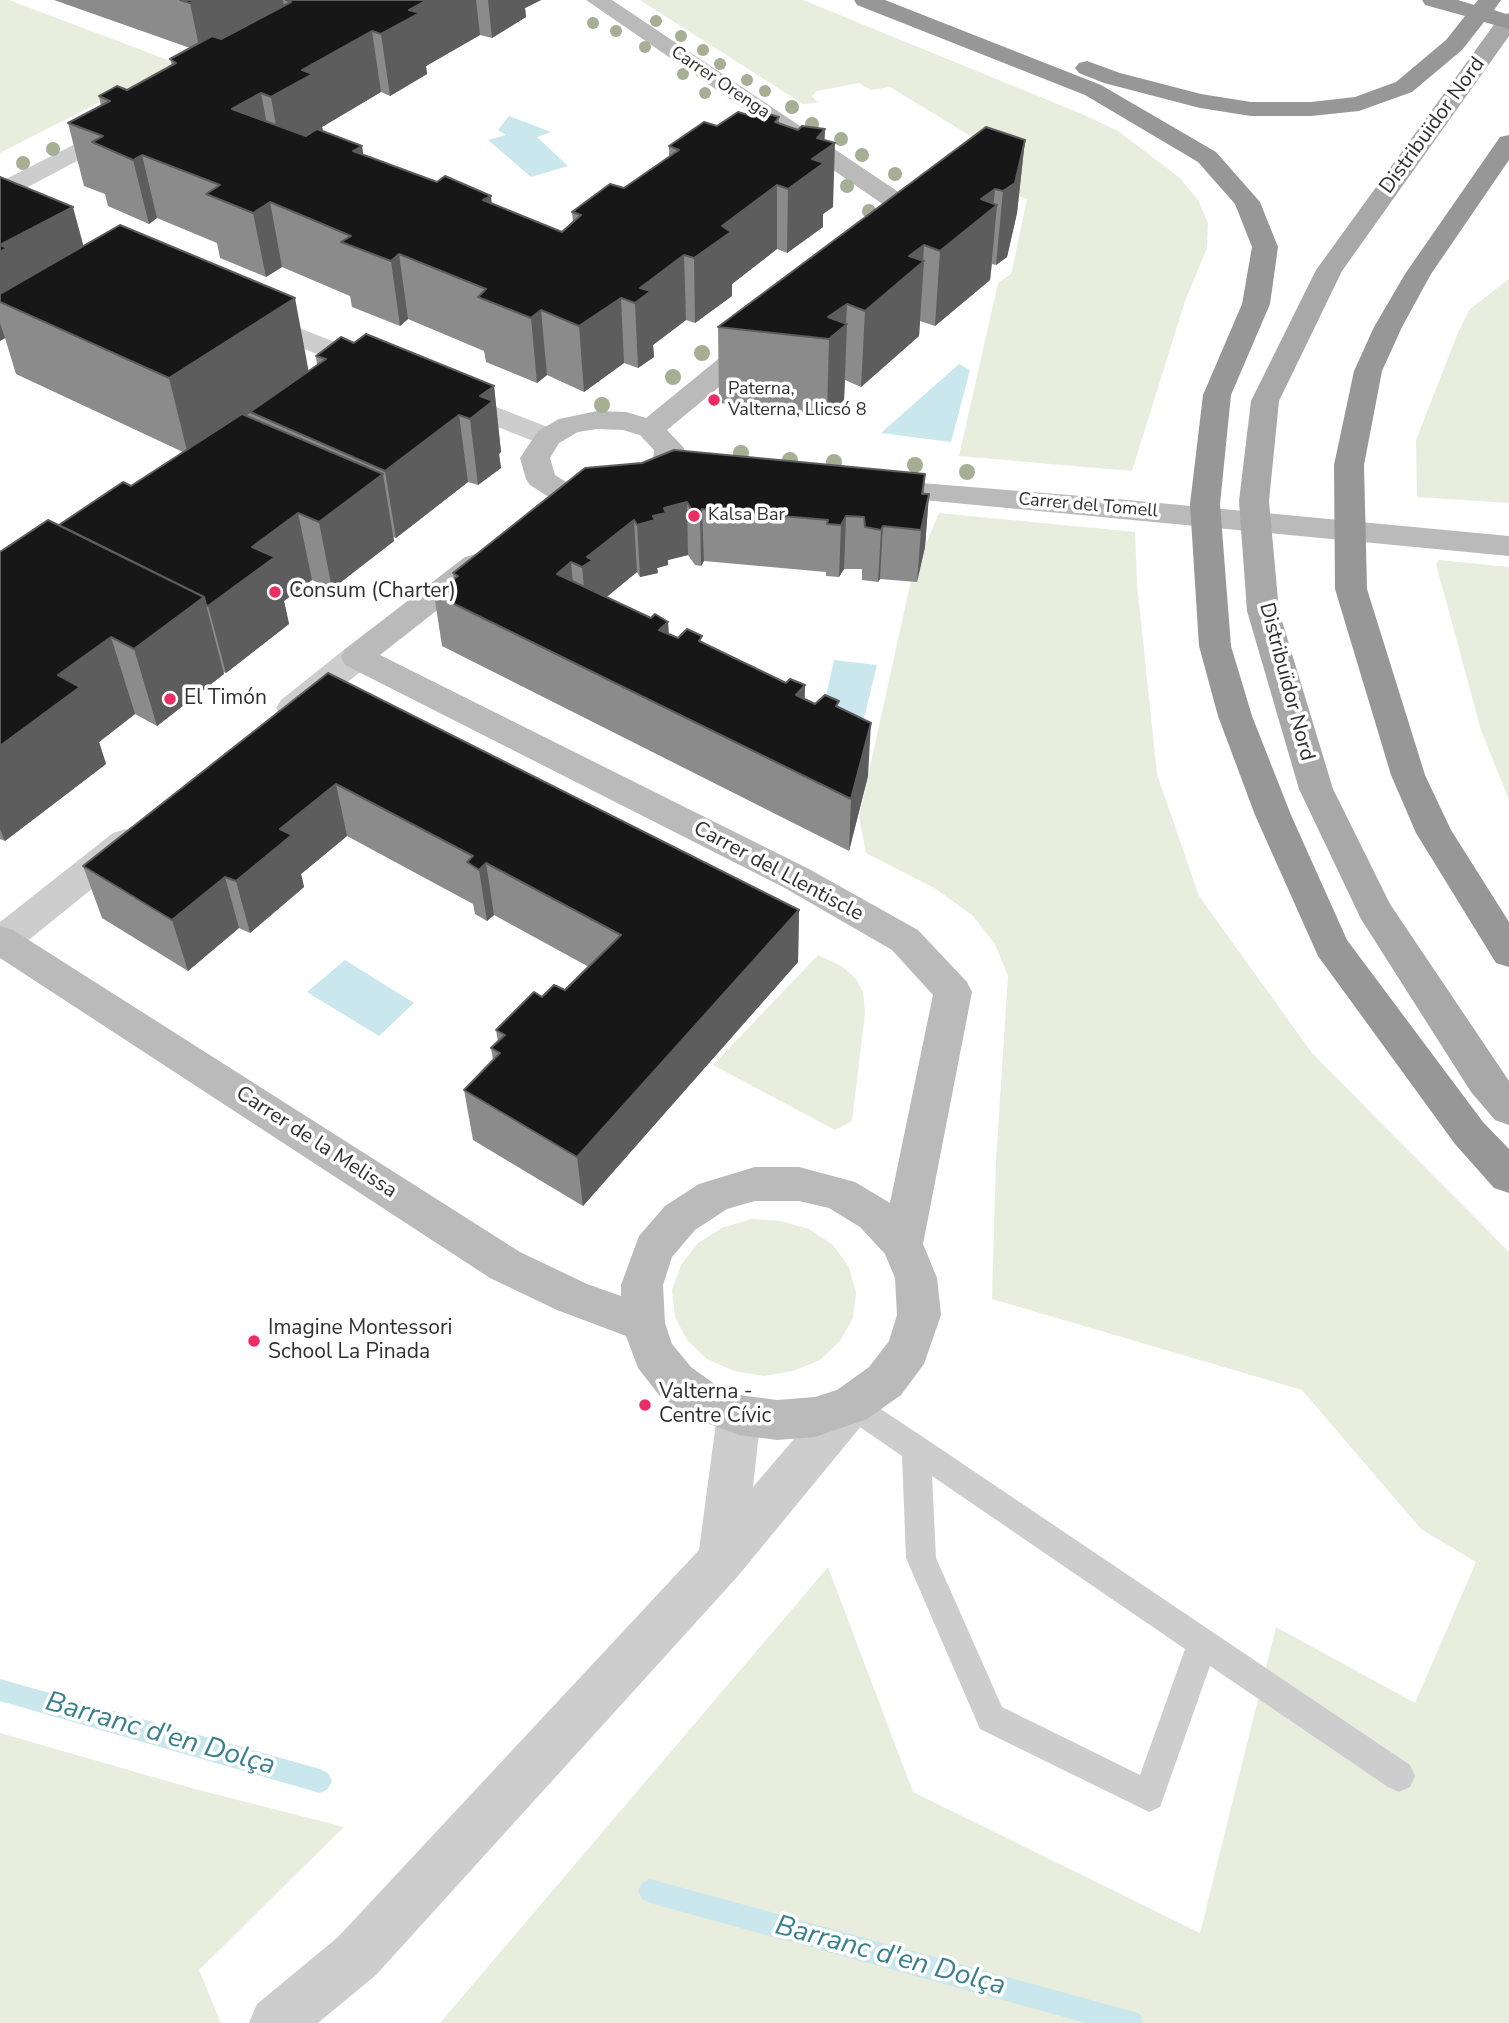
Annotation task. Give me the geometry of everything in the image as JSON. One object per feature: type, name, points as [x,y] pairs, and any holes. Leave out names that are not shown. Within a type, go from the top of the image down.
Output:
[{"type":"highway","points":[[865,0],[1093,90],[1207,157],[1247,202],[1265,247],[1256,304],[1217,395],[1205,504],[1215,646],[1239,728],[1331,946],[1469,1133],[1509,1176]]},
{"type":"highway","points":[[917,0],[1112,78],[1200,101],[1251,109],[1299,109],[1359,104],[1404,88],[1454,45],[1490,0]]},
{"type":"highway","points":[[1433,0],[1509,21]]},
{"type":"highway","points":[[1509,142],[1418,274],[1388,327],[1368,371],[1349,465],[1350,589],[1408,775],[1434,833],[1509,953]]},
{"type":"main road","name":"Distribuïdor Nord","points":[[1509,21],[1329,270],[1265,401],[1254,501],[1263,611],[1316,789],[1374,909],[1485,1080],[1509,1110]]},
{"type":"street","name":"Carrer Orenga","points":[[597,0],[894,200],[905,220],[865,252]]},
{"type":"street","points":[[0,192],[139,118]]},
{"type":"street","points":[[229,308],[395,375]]},
{"type":"street","points":[[650,429],[783,320]]},
{"type":"street","points":[[420,386],[548,437]]},
{"type":"street","points":[[597,420],[626,421],[650,429],[669,448],[680,472],[643,491],[606,500],[556,503],[541,479],[535,458],[548,437],[569,425],[597,420]]},
{"type":"street","name":"Carrer del Tomell","points":[[849,486],[1106,507],[1509,546]]},
{"type":"street","points":[[271,726],[495,550]]},
{"type":"street","name":"Carrer del Llentiscle","points":[[357,657],[796,878],[905,940],[953,992],[902,1244]]},
{"type":"street","points":[[1,941],[152,821]]},
{"type":"street","name":"Carrer de la Melissa","points":[[1,941],[505,1265],[572,1297],[643,1324]]},
{"type":"street","points":[[276,2023],[357,1955],[721,1560],[851,1405],[885,1381],[908,1350],[919,1315],[916,1278],[902,1244],[875,1215],[840,1194],[799,1184],[755,1184],[715,1196],[680,1218],[654,1249],[642,1285],[643,1324],[654,1354],[675,1381],[704,1402],[739,1415],[777,1420],[815,1417],[851,1405]]},
{"type":"street","points":[[721,1560],[739,1415]]},
{"type":"lane","points":[[851,1405],[1399,1776]]},
{"type":"lane","points":[[916,1448],[921,1558],[991,1718],[1149,1796],[1202,1643]]},
{"type":"green space","points":[[0,0],[9,0],[176,63],[0,153]]},
{"type":"green space","points":[[640,0],[803,0],[1082,114],[1118,131],[1180,178],[1198,200],[1208,223],[1207,248],[1185,301],[1132,471],[959,456],[998,283],[1011,274],[1027,199],[998,190],[1007,150],[969,135],[890,87],[871,90],[859,83],[817,91],[812,96],[818,103],[803,104]]},
{"type":"green space","points":[[1509,279],[1509,503],[1417,497],[1416,440],[1459,330],[1470,309]]},
{"type":"green space","points":[[939,513],[1135,532],[1137,584],[1157,774],[1199,896],[1312,1053],[1509,1252],[1509,2023],[440,2023],[828,1567],[913,1792],[1200,1933],[1276,1627],[1415,1703],[1476,1562],[1421,1529],[1302,1390],[992,1299],[996,1160],[1008,976],[995,944],[973,916],[936,889],[866,853],[859,817],[911,580]]},
{"type":"green space","points":[[1439,560],[1509,567],[1509,800],[1481,730],[1436,564]]},
{"type":"green space","points":[[818,955],[843,967],[856,979],[863,992],[865,1013],[852,1121],[835,1130],[713,1065]]},
{"type":"green space","points":[[751,1219],[781,1221],[809,1229],[833,1245],[849,1267],[856,1293],[853,1318],[840,1341],[820,1360],[793,1371],[764,1376],[734,1371],[707,1359],[687,1340],[675,1317],[672,1290],[681,1265],[698,1243],[722,1228]]},
{"type":"green space","points":[[0,1733],[195,1789],[344,1827],[199,1970],[221,2023],[0,2023]]},
{"type":"water","points":[[509,116],[551,132],[537,137],[568,166],[531,177],[488,140],[506,135],[498,130]]},
{"type":"water","points":[[959,364],[970,370],[951,442],[881,433]]},
{"type":"water","points":[[834,660],[877,665],[864,718],[845,716],[825,701]]},
{"type":"water","points":[[345,960],[414,1003],[379,1036],[307,992]]},
{"type":"building","points":[[286,0],[427,0],[409,10],[420,13],[381,34],[372,31],[302,70],[313,74],[271,97],[261,93],[232,109],[306,136],[317,129],[362,146],[353,151],[437,182],[445,176],[491,196],[483,200],[562,232],[581,215],[572,212],[610,184],[624,188],[679,150],[669,146],[704,122],[717,126],[738,112],[755,117],[762,112],[779,117],[775,122],[798,130],[802,126],[825,129],[817,138],[835,143],[812,159],[824,163],[788,189],[777,185],[722,226],[731,232],[694,258],[684,255],[640,288],[651,291],[635,303],[621,298],[579,326],[541,310],[531,318],[478,297],[486,289],[399,254],[391,261],[341,242],[351,236],[270,202],[253,213],[206,194],[220,185],[142,155],[133,160],[92,142],[103,136],[68,123],[110,101],[99,96],[117,86],[127,90],[176,63],[170,59],[212,36],[221,39],[291,2]]},
{"type":"building","points":[[986,127],[1025,140],[1015,183],[1003,191],[995,189],[981,199],[997,205],[940,251],[924,245],[909,256],[924,261],[865,311],[847,304],[828,317],[847,324],[829,339],[718,327]]},
{"type":"building","points":[[0,177],[73,207],[0,245]]},
{"type":"building","points":[[120,225],[295,298],[169,378],[0,302],[0,294]]},
{"type":"building","points":[[366,334],[494,386],[480,396],[493,401],[470,419],[459,415],[385,471],[250,412],[326,359],[316,356],[341,337],[354,343]]},
{"type":"building","points":[[242,414],[383,474],[319,522],[298,513],[252,547],[275,557],[208,606],[204,597],[59,525],[123,482],[131,486]]},
{"type":"building","points":[[674,450],[925,474],[922,494],[929,494],[921,530],[883,526],[881,530],[865,527],[864,517],[846,516],[841,525],[827,524],[828,520],[702,509],[700,513],[693,512],[687,502],[664,508],[666,513],[653,516],[655,520],[637,525],[634,520],[587,557],[593,560],[582,567],[571,562],[557,574],[651,618],[655,614],[668,622],[659,630],[678,638],[687,629],[702,636],[699,641],[786,683],[790,679],[805,685],[796,695],[815,704],[825,695],[839,701],[836,706],[871,723],[851,799],[434,594],[458,576],[453,573],[585,468],[642,463]]},
{"type":"building","points":[[48,520],[204,597],[134,649],[111,637],[58,675],[80,687],[0,746],[0,552]]},
{"type":"building","points":[[328,673],[799,910],[577,1157],[464,1090],[500,1053],[491,1048],[505,1035],[496,1030],[534,992],[542,997],[554,985],[565,990],[621,935],[486,863],[479,870],[467,862],[473,856],[336,784],[280,829],[292,835],[236,881],[225,877],[172,920],[83,866]]},
{"type":"waterway","name":"Barranc d'en Dolça","points":[[0,1690],[320,1781]]},
{"type":"waterway","name":"Barranc d'en Dolça","points":[[650,1891],[1131,2023]]},
{"type":"place","name":"Paterna, Valterna, Llicsó 8","points":[[714,400]]},
{"type":"place","name":"Kalsa Bar","points":[[694,516]]},
{"type":"place","name":"Consum (Charter)","points":[[275,592]]},
{"type":"place","name":"El Timón","points":[[170,699]]},
{"type":"place","name":"Imagine Montessori School La Pinada","points":[[254,1341]]},
{"type":"place","name":"Valterna - Centre Cívic","points":[[645,1405]]}]
